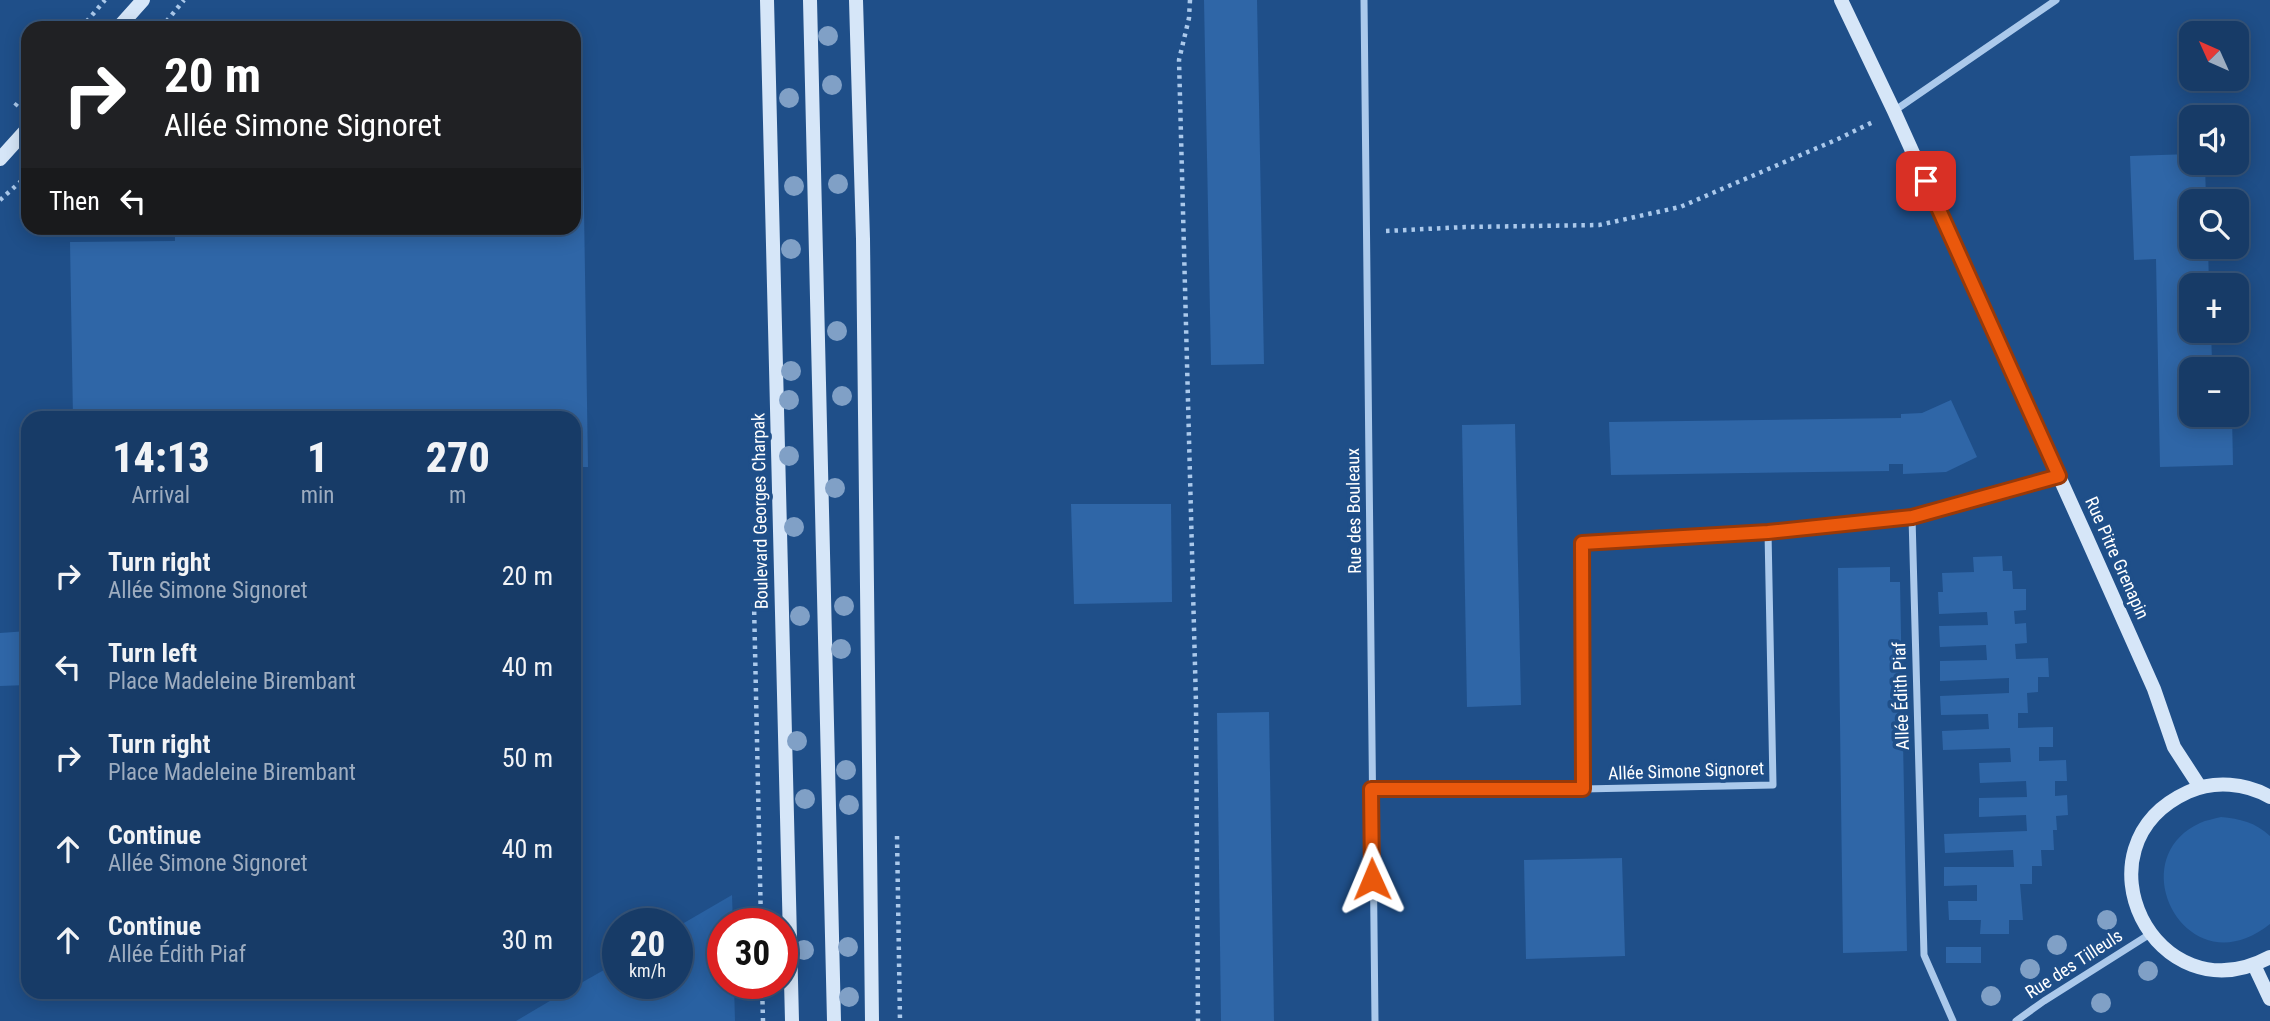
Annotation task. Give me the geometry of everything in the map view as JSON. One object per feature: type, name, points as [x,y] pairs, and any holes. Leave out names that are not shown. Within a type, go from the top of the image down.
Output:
[{"type":"street","points":[[124,21],[144,0]]},
{"type":"street","name":"Boulevard Georges Charpak","points":[[766,0],[792,1021]]},
{"type":"street","points":[[810,0],[834,1021]]},
{"type":"street","points":[[856,0],[863,239],[872,1021]]},
{"type":"street","name":"Rue des Bouleaux","points":[[1364,0],[1375,1021]]},
{"type":"street","name":"Rue Pitre Grenapin","points":[[1841,0],[1894,111],[2154,689],[2174,747],[2200,787]]},
{"type":"street","points":[[1894,111],[2056,0]]},
{"type":"street","points":[[0,159],[21,136]]},
{"type":"street","points":[[1583,789],[1582,543],[1768,532],[1912,517],[2059,476]]},
{"type":"street","name":"Allée Édith Piaf","points":[[1912,517],[1924,954],[1953,1021]]},
{"type":"street","name":"Allée Simone Signoret","points":[[1371,789],[1583,789],[1773,785],[1768,532]]},
{"type":"street","points":[[2270,797],[2259,790],[2229,784],[2200,787],[2172,800],[2150,820],[2135,848],[2130,877],[2135,907],[2150,934],[2171,954],[2197,967],[2226,971],[2254,965],[2270,957]]},
{"type":"street","name":"Rue des Tilleuls","points":[[2015,1021],[2150,934]]},
{"type":"street","points":[[2254,965],[2270,999]]},
{"type":"path","points":[[87,21],[105,0]]},
{"type":"path","points":[[167,21],[184,0]]},
{"type":"path","points":[[1190,0],[1189,18],[1179,60],[1195,691],[1198,1021]]},
{"type":"path","points":[[1366,232],[1599,225],[1679,207],[1838,139],[1894,111]]},
{"type":"path","points":[[0,200],[21,181]]},
{"type":"path","points":[[762,999],[763,1021]]},
{"type":"shaded area","points":[[2221,817],[2247,822],[2270,836],[2270,924],[2240,940],[2213,941],[2190,931],[2174,912],[2165,889],[2165,864],[2176,841],[2200,823]]},
{"type":"shaded area","points":[[732,895],[732,908],[710,908]]},
{"type":"shaded area","points":[[707,910],[707,999],[734,999],[735,1021],[516,1021],[553,999],[581,999],[581,983],[602,971],[602,999],[693,999],[693,918]]},
{"type":"building","points":[[1204,0],[1257,0],[1264,364],[1211,365]]},
{"type":"building","points":[[583,144],[588,467],[581,467],[581,411],[73,411],[70,242],[175,241],[175,235],[581,235]]},
{"type":"building","points":[[2179,154],[2179,175],[2205,175],[2206,189],[2179,189],[2179,259],[2208,259],[2209,273],[2179,273],[2179,343],[2211,343],[2212,357],[2179,357],[2179,427],[2232,427],[2233,465],[2160,467],[2156,259],[2134,260],[2130,156]]},
{"type":"building","points":[[1951,400],[1977,457],[1946,472],[1903,474],[1903,464],[1889,464],[1889,471],[1611,475],[1609,422],[1901,418],[1901,414],[1922,413]]},
{"type":"building","points":[[1515,424],[1521,705],[1467,707],[1462,425]]},
{"type":"building","points":[[1071,504],[1171,504],[1172,602],[1074,604]]},
{"type":"building","points":[[2002,556],[2003,571],[2012,571],[2013,589],[2026,589],[2026,610],[2014,611],[2015,624],[2026,623],[2027,643],[2015,644],[2016,659],[2048,658],[2049,677],[2038,677],[2038,692],[2027,693],[2028,713],[2018,713],[2018,728],[2053,727],[2053,747],[2039,747],[2039,761],[2066,760],[2067,781],[2055,781],[2055,796],[2067,795],[2068,815],[2056,816],[2057,830],[2053,830],[2054,850],[2041,850],[2042,866],[2032,866],[2032,884],[2020,884],[2023,920],[2009,920],[2009,934],[1980,934],[1981,920],[1949,920],[1948,901],[1977,901],[1977,885],[1944,886],[1944,867],[2014,867],[2013,850],[1945,853],[1944,834],[2027,831],[2026,815],[1979,817],[1979,798],[2027,797],[2026,781],[1980,783],[1979,763],[2011,762],[2010,748],[1943,750],[1942,731],[1989,729],[1988,714],[1941,715],[1940,696],[2009,693],[2009,678],[1940,681],[1940,661],[1987,660],[1986,645],[1940,647],[1939,626],[1988,625],[1987,612],[1939,614],[1938,592],[1943,592],[1942,573],[1974,572],[1973,557]]},
{"type":"building","points":[[1890,567],[1890,582],[1900,582],[1907,951],[1843,953],[1838,568]]},
{"type":"building","points":[[21,632],[21,685],[0,686],[0,633]]},
{"type":"building","points":[[1269,712],[1274,1021],[1221,1021],[1217,713]]},
{"type":"building","points":[[1622,858],[1625,956],[1526,959],[1524,860]]},
{"type":"building","points":[[1946,947],[1981,947],[1981,963],[1946,963]]},
{"type":"route","points":[[1372,879],[1371,789],[1583,789],[1582,543],[1768,532],[1912,517],[2059,476],[1926,181]]}]
